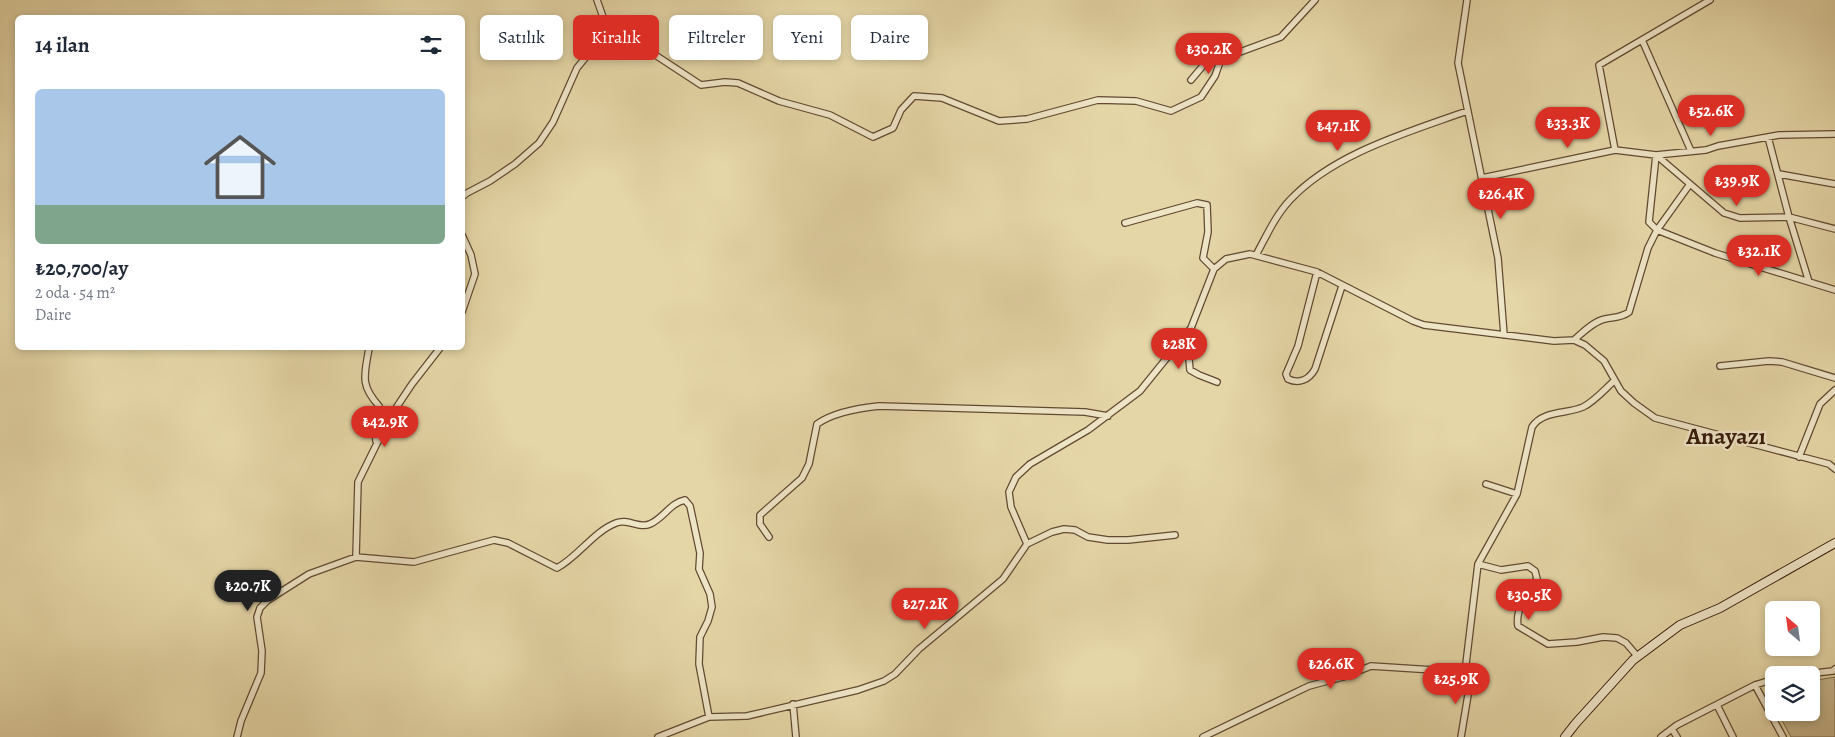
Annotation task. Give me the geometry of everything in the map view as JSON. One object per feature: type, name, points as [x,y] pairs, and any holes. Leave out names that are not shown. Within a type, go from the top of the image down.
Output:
[{"type":"street","points":[[596,0],[602,15]]},
{"type":"street","points":[[1191,80],[1207,61],[1221,59],[1281,37],[1315,0]]},
{"type":"street","points":[[1467,0],[1458,63],[1498,258],[1504,335]]},
{"type":"street","points":[[1615,150],[1599,65],[1710,0]]},
{"type":"street","points":[[1642,40],[1691,151]]},
{"type":"street","points":[[659,57],[701,85],[726,82],[738,83],[778,101],[830,114],[873,137],[893,128],[901,110],[914,96],[942,98],[999,121],[1027,119],[1098,100],[1136,101],[1171,111],[1201,97],[1215,76],[1221,59]]},
{"type":"street","points":[[465,195],[515,164],[539,144],[552,122],[577,68],[584,60]]},
{"type":"street","points":[[1256,255],[1280,212],[1291,199],[1320,176],[1372,146],[1467,110]]},
{"type":"street","points":[[1482,178],[1615,150],[1656,155],[1706,150],[1768,137],[1795,134],[1835,134]]},
{"type":"street","points":[[1768,137],[1789,217],[1809,282]]},
{"type":"street","points":[[1656,155],[1724,213],[1740,218],[1789,217],[1835,228]]},
{"type":"street","points":[[1656,155],[1649,222],[1657,230],[1715,253],[1835,290]]},
{"type":"street","points":[[1779,174],[1835,184]]},
{"type":"street","points":[[1574,340],[1603,319],[1623,317],[1628,312],[1648,248],[1657,230],[1690,184]]},
{"type":"street","points":[[1126,223],[1197,202],[1207,205],[1208,232],[1204,258],[1214,269]]},
{"type":"street","points":[[465,242],[471,255],[475,274],[465,303]]},
{"type":"street","points":[[1217,382],[1190,370],[1188,365],[1191,328],[1214,269],[1226,259],[1250,254],[1317,272],[1424,325],[1554,342],[1574,340],[1585,345],[1604,361],[1621,391],[1655,418],[1829,464],[1835,469]]},
{"type":"street","points":[[1317,272],[1298,346],[1286,374],[1288,379],[1294,382],[1311,376],[1315,369],[1342,286]]},
{"type":"street","points":[[1027,544],[1011,507],[1009,492],[1016,477],[1030,464],[1088,430],[1140,391],[1191,328]]},
{"type":"street","points":[[370,350],[365,377],[366,388],[379,406],[375,425],[376,442]]},
{"type":"street","points":[[356,557],[358,482],[390,416],[438,350]]},
{"type":"street","points":[[1720,366],[1769,361],[1782,362],[1835,378]]},
{"type":"street","points":[[1461,737],[1469,688],[1465,672],[1478,564],[1517,494],[1532,427],[1535,422],[1560,412],[1586,406],[1614,381]]},
{"type":"street","points":[[1799,457],[1820,404],[1835,390]]},
{"type":"street","points":[[769,537],[760,524],[760,515],[802,478],[809,464],[817,424],[824,419],[863,408],[879,406],[1085,412],[1108,416]]},
{"type":"street","points":[[1486,484],[1517,494]]},
{"type":"street","points":[[237,737],[261,674],[262,651],[257,617],[260,608],[268,600],[309,574],[356,557],[414,562],[494,540],[508,543],[557,568],[566,564],[588,542],[616,523],[626,522],[638,526],[648,525],[656,521],[676,502],[685,500],[690,506],[700,553],[699,569],[710,594],[712,607],[700,637],[699,664],[709,717]]},
{"type":"street","points":[[658,737],[709,717],[747,716],[858,690],[884,681],[895,674],[919,649],[1003,579],[1027,544],[1052,532],[1064,529],[1074,530],[1088,536],[1108,540],[1175,535]]},
{"type":"street","points":[[1565,737],[1576,722],[1638,657],[1680,625],[1720,608],[1835,543]]},
{"type":"street","points":[[1478,564],[1500,570],[1528,566],[1536,571],[1537,579],[1530,586],[1517,618],[1518,626],[1538,639],[1548,644],[1611,637],[1626,643],[1638,657]]},
{"type":"street","points":[[1203,737],[1309,686],[1371,666],[1465,672]]},
{"type":"street","points":[[1820,672],[1833,671],[1835,669]]},
{"type":"street","points":[[1661,737],[1717,705],[1755,685],[1765,682]]},
{"type":"street","points":[[1755,685],[1784,737]]},
{"type":"street","points":[[793,704],[796,737]]},
{"type":"street","points":[[1717,705],[1733,737]]},
{"type":"street","points":[[1672,729],[1677,737]]},
{"type":"shaded area","points":[[1835,677],[1835,737],[1791,737],[1782,721],[1820,721],[1820,680]]},
{"type":"district","name":"Anayazı","points":[[1726,436]]}]
